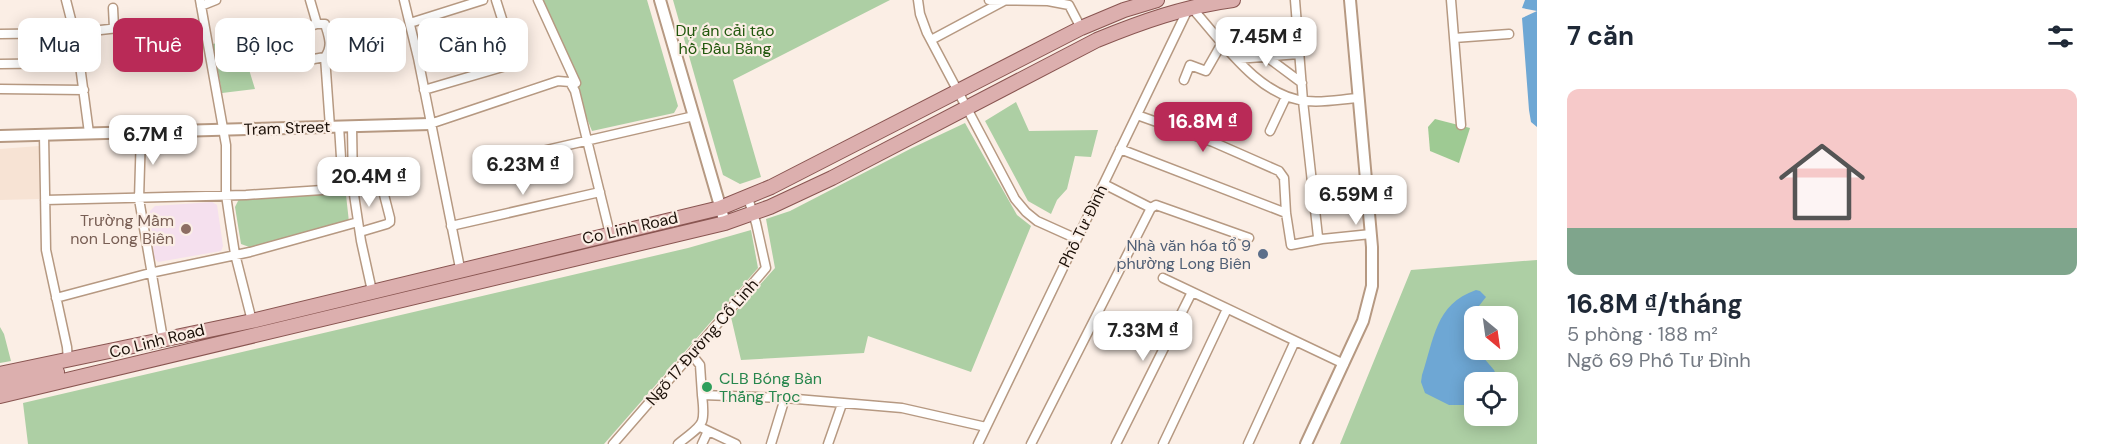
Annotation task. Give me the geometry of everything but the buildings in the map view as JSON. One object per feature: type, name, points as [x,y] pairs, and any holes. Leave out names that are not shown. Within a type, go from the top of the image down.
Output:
[{"type":"main road","name":"Co Linh Road","points":[[0,374],[252,321],[720,208],[748,198],[834,156],[1082,28],[1124,10],[1157,0]]},
{"type":"main road","name":"Co Linh Road","points":[[0,396],[725,223],[753,214],[832,178],[1097,40],[1138,23],[1189,8],[1233,0]]},
{"type":"main road","points":[[0,385],[138,354],[190,335]]},
{"type":"main road","points":[[138,354],[193,349]]},
{"type":"street","points":[[66,0],[70,18]]},
{"type":"street","points":[[216,0],[201,3],[224,130],[226,195],[235,254],[252,321]]},
{"type":"street","points":[[310,0],[317,24],[325,24],[330,39],[330,50],[325,57],[315,59]]},
{"type":"street","points":[[404,0],[463,284]]},
{"type":"street","points":[[410,23],[483,0]]},
{"type":"street","points":[[424,90],[516,63],[496,0]]},
{"type":"street","points":[[538,0],[576,83]]},
{"type":"street","points":[[660,0],[725,223]]},
{"type":"street","points":[[918,0],[920,14],[931,40],[1007,187],[1020,206],[1037,221],[1077,239]]},
{"type":"street","points":[[989,0],[1048,1],[1071,4],[1082,28]]},
{"type":"street","points":[[1295,0],[1318,237],[1322,240]]},
{"type":"street","points":[[1306,444],[1363,321],[1373,277],[1350,0]]},
{"type":"street","points":[[1451,0],[1461,125]]},
{"type":"street","points":[[931,40],[1005,1]]},
{"type":"street","points":[[113,8],[114,18]]},
{"type":"street","points":[[1189,8],[1252,75],[1286,97],[1303,101],[1359,98]]},
{"type":"street","name":"Phố Tư Đình","points":[[978,444],[1189,8]]},
{"type":"street","points":[[0,34],[18,34]]},
{"type":"street","points":[[1454,38],[1509,34]]},
{"type":"street","points":[[1184,80],[1190,65],[1206,71],[1222,43]]},
{"type":"street","points":[[1237,59],[1299,54]]},
{"type":"street","points":[[325,57],[343,189]]},
{"type":"street","points":[[1267,57],[1302,83]]},
{"type":"street","points":[[0,64],[18,64]]},
{"type":"street","points":[[81,72],[89,133]]},
{"type":"street","points":[[430,124],[565,81],[570,82],[575,90],[610,234]]},
{"type":"street","points":[[0,89],[84,90]]},
{"type":"street","points":[[1270,130],[1286,97]]},
{"type":"street","points":[[1137,115],[1213,142],[1274,168],[1282,174],[1291,245],[1371,234]]},
{"type":"street","points":[[486,164],[694,116]]},
{"type":"street","name":"Tram Street","points":[[0,136],[430,124]]},
{"type":"street","points":[[352,126],[353,185],[372,291]]},
{"type":"street","points":[[141,132],[139,199],[163,339]]},
{"type":"street","points":[[44,135],[46,250],[68,360]]},
{"type":"street","points":[[1120,149],[1286,213]]},
{"type":"street","points":[[45,200],[226,195],[343,189],[374,181],[381,183],[390,222],[360,232]]},
{"type":"street","points":[[1104,184],[1151,208]]},
{"type":"street","points":[[451,226],[600,192]]},
{"type":"street","name":"Ngõ 17 Đường Cổ Linh","points":[[614,444],[766,268],[748,198]]},
{"type":"street","points":[[1031,444],[1151,208],[1156,205],[1249,238]]},
{"type":"street","points":[[56,298],[150,273],[250,252],[358,222]]},
{"type":"street","points":[[1163,278],[1344,364]]},
{"type":"street","points":[[1116,444],[1192,292]]},
{"type":"street","points":[[1162,444],[1227,309]]},
{"type":"street","points":[[1248,444],[1295,341]]},
{"type":"street","points":[[692,355],[700,365],[705,417],[702,444]]},
{"type":"street","points":[[702,395],[902,408],[986,428]]},
{"type":"street","points":[[771,444],[785,399]]},
{"type":"street","points":[[828,444],[842,404]]},
{"type":"street","points":[[678,444],[704,429]]},
{"type":"street","points":[[704,429],[736,444]]},
{"type":"shaded area","points":[[39,146],[39,199],[0,200],[0,149]]},
{"type":"shaded area","name":"Trường Mầm non Long Biên","points":[[212,202],[217,205],[223,246],[221,251],[158,262],[154,258],[150,211],[155,206]]},
{"type":"green space","points":[[539,0],[647,0],[678,106],[674,113],[592,131]]},
{"type":"green space","name":"Dự án cải tạo hồ Đầu Băng","points":[[673,0],[890,0],[733,80],[761,177],[740,184],[723,175]]},
{"type":"green space","points":[[218,72],[250,72],[255,89],[222,93]]},
{"type":"green space","points":[[1016,102],[1029,131],[1098,130],[1091,157],[1075,156],[1067,189],[1057,200],[1051,214],[1028,201],[985,121]]},
{"type":"green space","points":[[1435,119],[1470,128],[1459,163],[1430,151],[1428,127]]},
{"type":"green space","points":[[965,123],[1017,215],[1031,226],[971,372],[868,336],[864,353],[741,360],[731,317],[775,268],[766,219],[790,211]]},
{"type":"green space","points":[[340,192],[346,195],[349,222],[252,248],[241,244],[235,207],[239,199]]},
{"type":"green space","points":[[751,230],[758,268],[604,444],[28,444],[23,403],[688,248]]},
{"type":"green space","points":[[1537,260],[1537,444],[1340,444],[1411,270]]},
{"type":"green space","points":[[0,327],[11,361],[0,363]]},
{"type":"water","points":[[1525,0],[1537,0],[1537,11],[1522,8]]},
{"type":"water","points":[[1537,11],[1537,127],[1531,122],[1529,110],[1522,18]]},
{"type":"water","points":[[1476,290],[1486,297],[1479,306],[1464,306],[1464,360],[1486,360],[1495,372],[1464,372],[1464,405],[1449,405],[1425,393],[1421,382],[1438,325],[1452,304],[1462,296]]},
{"type":"place","name":"Trường Mầm non Long Biên","points":[[186,229]]},
{"type":"place","name":"Nhà văn hóa tổ 9 phường Long Biên","points":[[1263,254]]},
{"type":"place","name":"CLB Bóng Bàn Thắng Trọc","points":[[707,387]]}]
